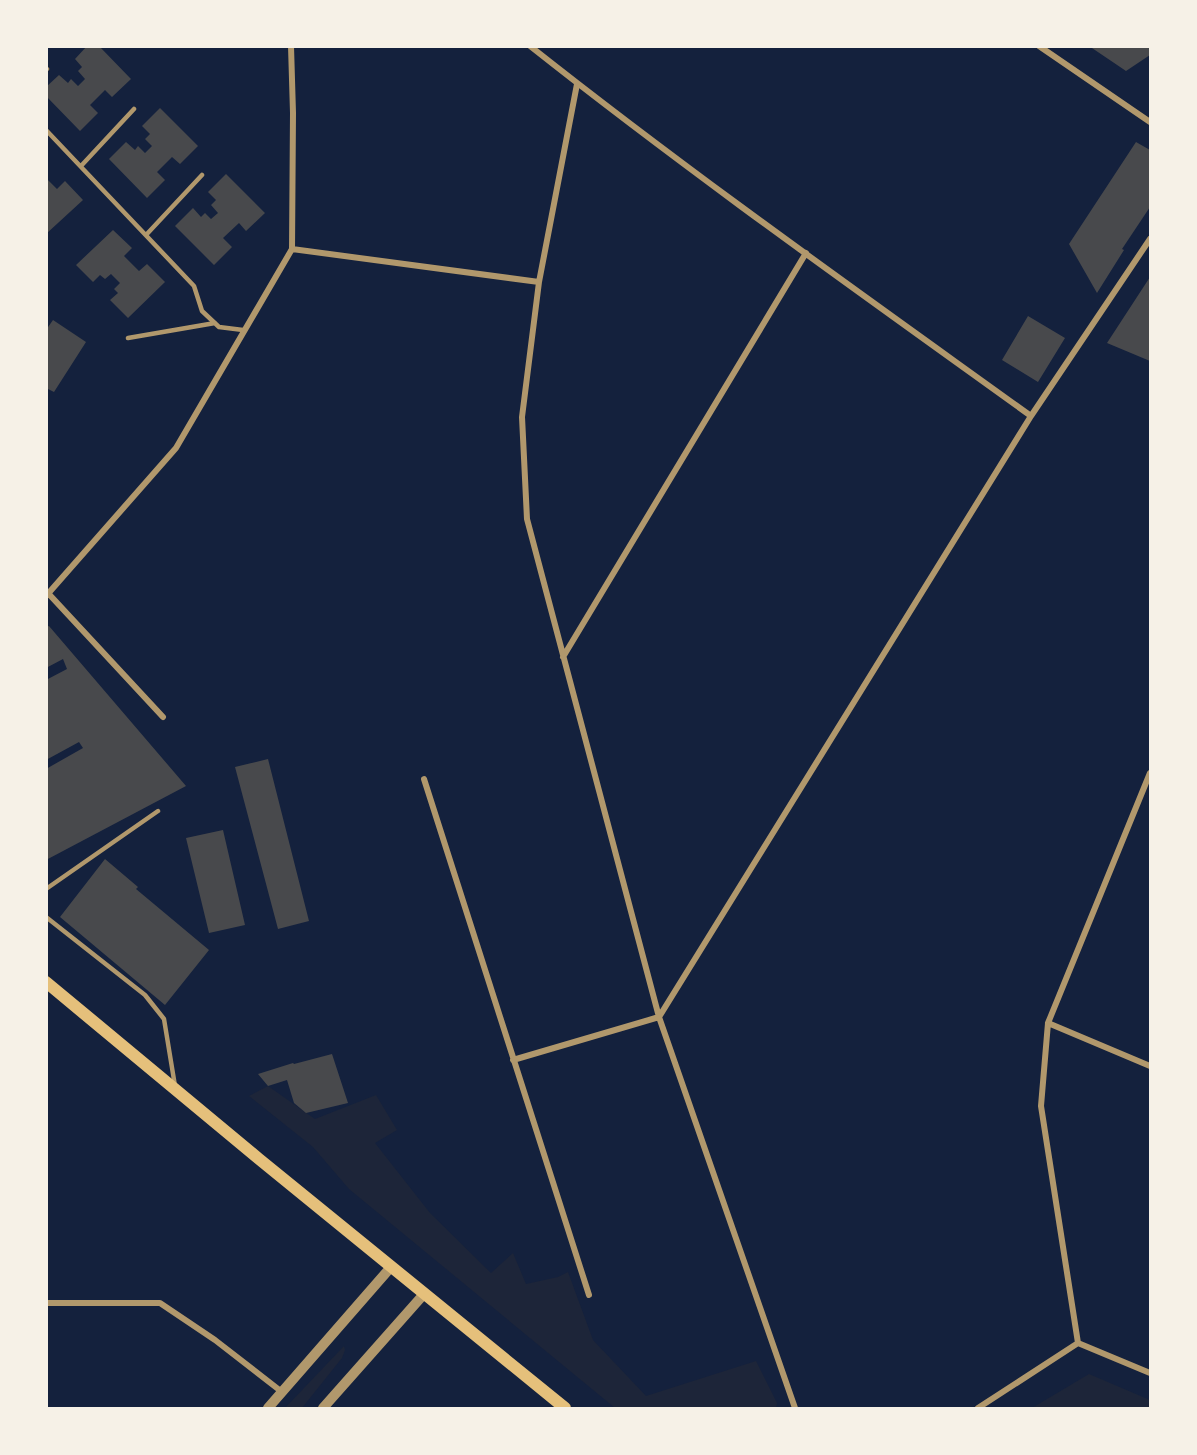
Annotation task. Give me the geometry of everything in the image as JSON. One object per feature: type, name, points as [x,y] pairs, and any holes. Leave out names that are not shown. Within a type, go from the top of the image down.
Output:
[{"type":"main road","points":[[46,982],[565,1408]]},
{"type":"street","points":[[163,717],[47,594],[176,448],[292,249],[291,46]]},
{"type":"street","points":[[530,46],[577,84],[1031,416]]},
{"type":"street","points":[[1039,46],[1150,122]]},
{"type":"street","points":[[577,84],[539,282],[522,417],[527,519],[659,1017],[795,1408]]},
{"type":"street","points":[[513,1060],[659,1017],[1031,416],[1150,239]]},
{"type":"street","points":[[292,249],[539,282]]},
{"type":"street","points":[[563,657],[806,253]]},
{"type":"street","points":[[1078,1343],[1041,1106],[1048,1023],[1150,773]]},
{"type":"street","points":[[424,778],[589,1295]]},
{"type":"street","points":[[1048,1023],[1150,1066]]},
{"type":"street","points":[[268,1408],[391,1267]]},
{"type":"street","points":[[323,1408],[424,1294]]},
{"type":"street","points":[[46,1303],[160,1303],[215,1340],[282,1392]]},
{"type":"street","points":[[1078,1343],[1150,1373]]},
{"type":"street","points":[[978,1408],[1078,1343]]},
{"type":"lane","points":[[81,166],[134,109]]},
{"type":"lane","points":[[46,130],[195,286],[201,311],[219,327],[243,330]]},
{"type":"lane","points":[[146,235],[202,175]]},
{"type":"lane","points":[[128,338],[215,323]]},
{"type":"lane","points":[[46,889],[158,812]]},
{"type":"lane","points":[[46,917],[145,995],[164,1019],[176,1089]]},
{"type":"shaded area","points":[[268,1086],[315,1119],[376,1095],[397,1130],[375,1143],[430,1213],[491,1273],[513,1253],[526,1284],[558,1277],[568,1272],[593,1340],[646,1396],[756,1361],[777,1403],[776,1408],[615,1408],[349,1189],[313,1147],[249,1096]]},
{"type":"shaded area","points":[[344,1346],[342,1358],[302,1408],[285,1408]]},
{"type":"shaded area","points":[[1089,1374],[1150,1400],[1150,1408],[1032,1408]]},
{"type":"building","points":[[87,46],[99,46],[131,79],[112,97],[105,90],[90,105],[98,113],[80,131],[46,96],[46,87],[59,75],[68,83],[71,79],[78,86],[85,79],[78,71],[82,67],[75,59]]},
{"type":"building","points":[[1089,46],[1150,46],[1150,55],[1126,71]]},
{"type":"building","points":[[160,108],[198,146],[180,164],[172,157],[157,172],[165,180],[147,198],[109,159],[126,142],[135,150],[138,146],[145,153],[152,146],[145,139],[150,134],[142,126]]},
{"type":"building","points":[[1136,142],[1150,150],[1150,207],[1122,249],[1124,250],[1097,293],[1069,244]]},
{"type":"building","points":[[226,174],[265,213],[246,231],[239,223],[223,238],[232,247],[214,265],[175,226],[193,208],[201,217],[205,213],[211,219],[218,213],[211,205],[216,200],[208,192]]},
{"type":"building","points":[[46,178],[57,189],[65,181],[83,200],[46,234]]},
{"type":"building","points":[[113,230],[132,248],[124,256],[139,271],[147,264],[165,282],[128,318],[110,300],[118,293],[114,289],[120,283],[111,274],[105,279],[100,275],[93,282],[76,265]]},
{"type":"building","points":[[1150,277],[1150,361],[1107,343]]},
{"type":"building","points":[[1028,316],[1065,338],[1038,382],[1002,360]]},
{"type":"building","points":[[53,320],[86,342],[54,392],[46,388],[46,330]]},
{"type":"building","points":[[49,626],[186,786],[46,860],[46,769],[83,748],[79,742],[46,760],[46,680],[67,669],[63,659],[46,668],[46,627]]},
{"type":"building","points":[[268,759],[309,921],[278,929],[235,767]]},
{"type":"building","points":[[223,830],[245,925],[209,933],[186,838]]},
{"type":"building","points":[[105,859],[138,887],[136,889],[209,950],[165,1005],[60,917]]},
{"type":"building","points":[[332,1054],[348,1103],[306,1113],[294,1103],[287,1080],[268,1086],[258,1074],[293,1063]]}]
